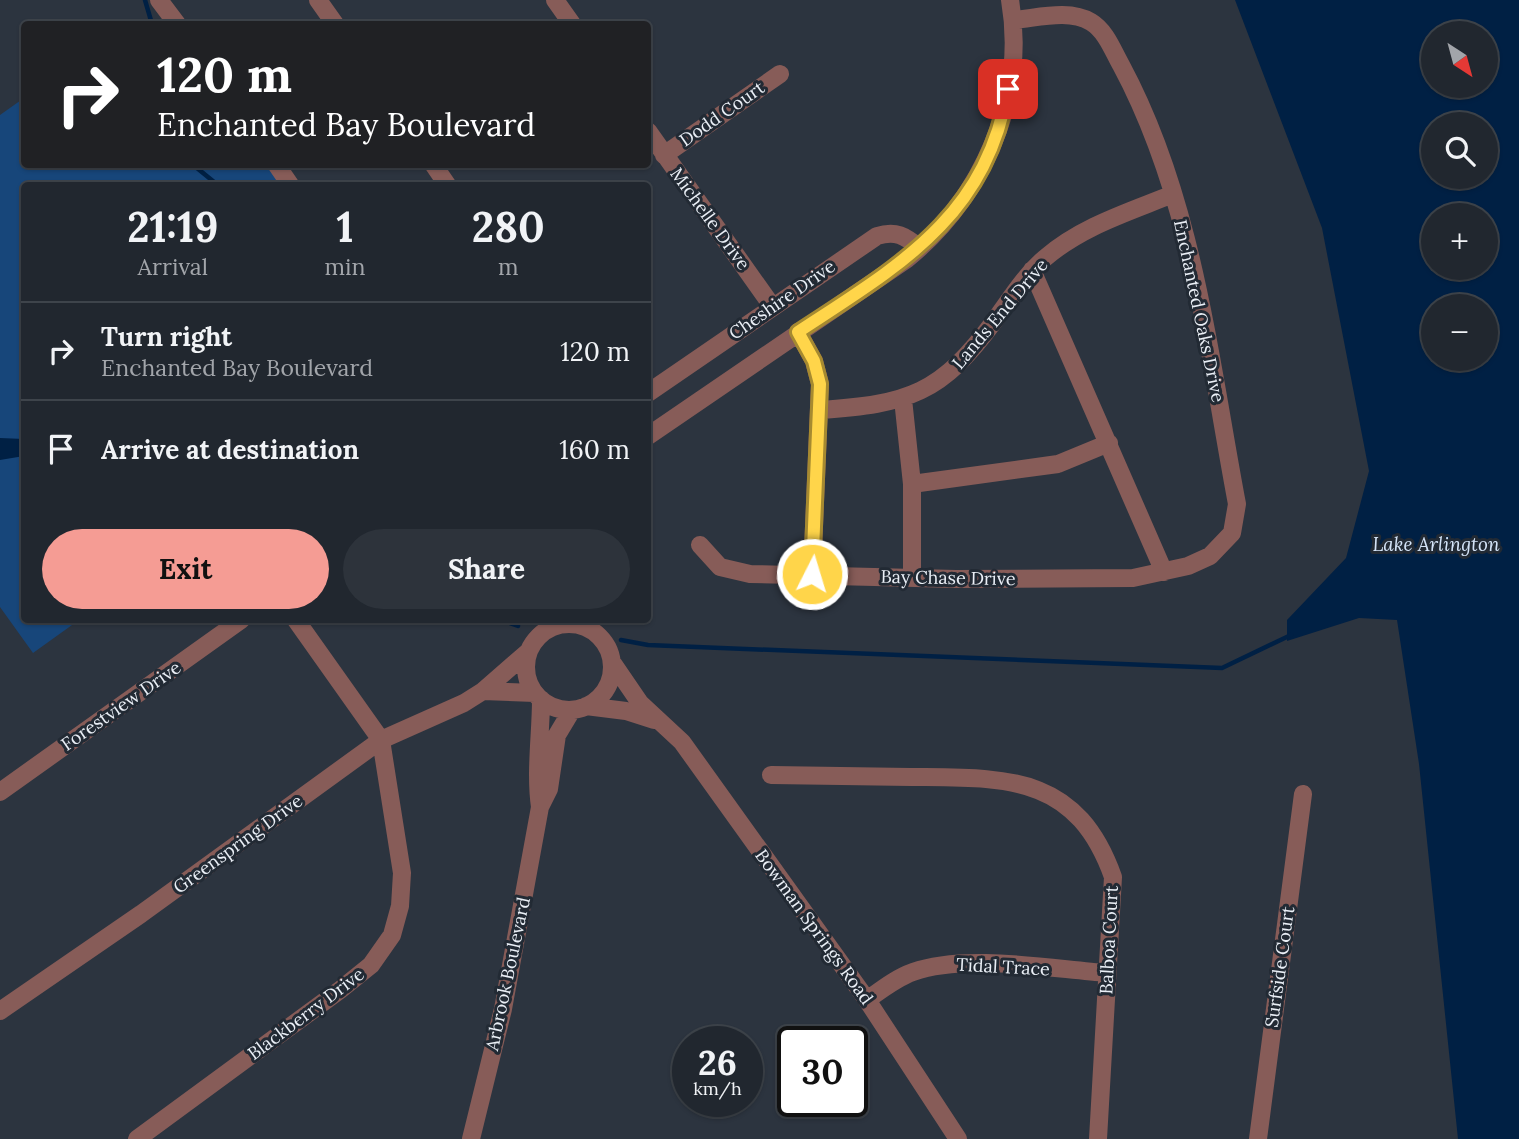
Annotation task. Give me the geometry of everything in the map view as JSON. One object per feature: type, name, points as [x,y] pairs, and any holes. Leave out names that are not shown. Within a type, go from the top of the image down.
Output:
[{"type":"street","points":[[159,0],[175,21]]},
{"type":"street","points":[[318,0],[333,21]]},
{"type":"street","points":[[555,0],[570,21]]},
{"type":"street","points":[[651,434],[920,248],[964,200],[981,172],[1002,123],[1011,71],[1013,20],[1010,0]]},
{"type":"street","name":"Enchanted Oaks Drive","points":[[1013,20],[1072,15],[1092,22],[1100,30],[1133,88],[1186,233],[1237,504],[1232,533],[1221,546],[1199,562],[1164,572]]},
{"type":"street","name":"Dodd Court","points":[[664,155],[780,75]]},
{"type":"street","name":"Michelle Drive","points":[[651,136],[772,306]]},
{"type":"street","name":"Lands End Drive","points":[[820,410],[884,404],[903,399],[936,383],[968,356],[1032,271],[1073,236],[1173,194]]},
{"type":"street","name":"Cheshire Drive","points":[[651,391],[877,236],[892,232],[906,237],[920,248]]},
{"type":"street","points":[[1032,271],[1164,572]]},
{"type":"street","points":[[798,332],[814,361],[820,384],[812,574]]},
{"type":"street","points":[[903,399],[912,484],[912,578]]},
{"type":"street","points":[[912,484],[1058,464],[1108,443]]},
{"type":"street","name":"Bay Chase Drive","points":[[700,545],[712,561],[730,571],[912,578],[1108,580],[1164,572]]},
{"type":"street","name":"Forestview Drive","points":[[0,792],[238,623]]},
{"type":"street","name":"Blackberry Drive","points":[[137,1139],[341,990],[371,965],[392,935],[400,906],[401,873],[381,740],[298,623]]},
{"type":"street","points":[[587,624],[608,649],[612,662],[606,689],[579,708],[559,709],[538,696],[528,680],[526,666],[529,651],[544,627],[587,624]]},
{"type":"street","name":"Greenspring Drive","points":[[0,1011],[141,914],[381,740],[483,691],[529,651]]},
{"type":"street","name":"Bowman Springs Road","points":[[612,662],[628,689],[682,742],[866,1000],[958,1139]]},
{"type":"street","name":"Greenspring Drive","points":[[483,691],[538,696]]},
{"type":"street","name":"Arbrook Boulevard","points":[[538,696],[537,787],[540,807]]},
{"type":"street","name":"Bowman Springs Road","points":[[579,708],[626,711],[660,722]]},
{"type":"street","name":"Arbrook Boulevard","points":[[471,1139],[510,970],[540,807],[549,789],[557,735],[579,708]]},
{"type":"street","name":"Balboa Court","points":[[771,775],[992,778],[1032,786],[1083,820],[1102,847],[1113,877],[1098,1139]]},
{"type":"street","name":"Surfside Court","points":[[1258,1139],[1303,794]]},
{"type":"street","name":"Tidal Trace","points":[[866,1000],[912,972],[940,965],[968,963],[1107,973]]},
{"type":"shaded area","points":[[21,100],[21,168],[271,168],[281,182],[21,182],[21,623],[75,623],[33,653],[0,607],[0,115]]},
{"type":"water","name":"Lake Arlington","points":[[1235,0],[1519,0],[1519,1139],[1458,1139],[1419,764],[1397,620],[1359,618],[1287,641],[1287,620],[1346,558],[1369,471],[1322,228]]},
{"type":"water","points":[[0,438],[21,439],[21,456],[0,460]]},
{"type":"waterway","points":[[145,0],[151,21]]},
{"type":"waterway","points":[[197,168],[214,182]]},
{"type":"waterway","points":[[510,623],[518,626]]},
{"type":"waterway","points":[[621,640],[648,645],[1222,668],[1291,635]]},
{"type":"route","points":[[812,574],[817,521],[820,384],[814,361],[798,332],[907,259],[936,233],[964,200],[981,172],[1002,123],[1008,89]]}]
